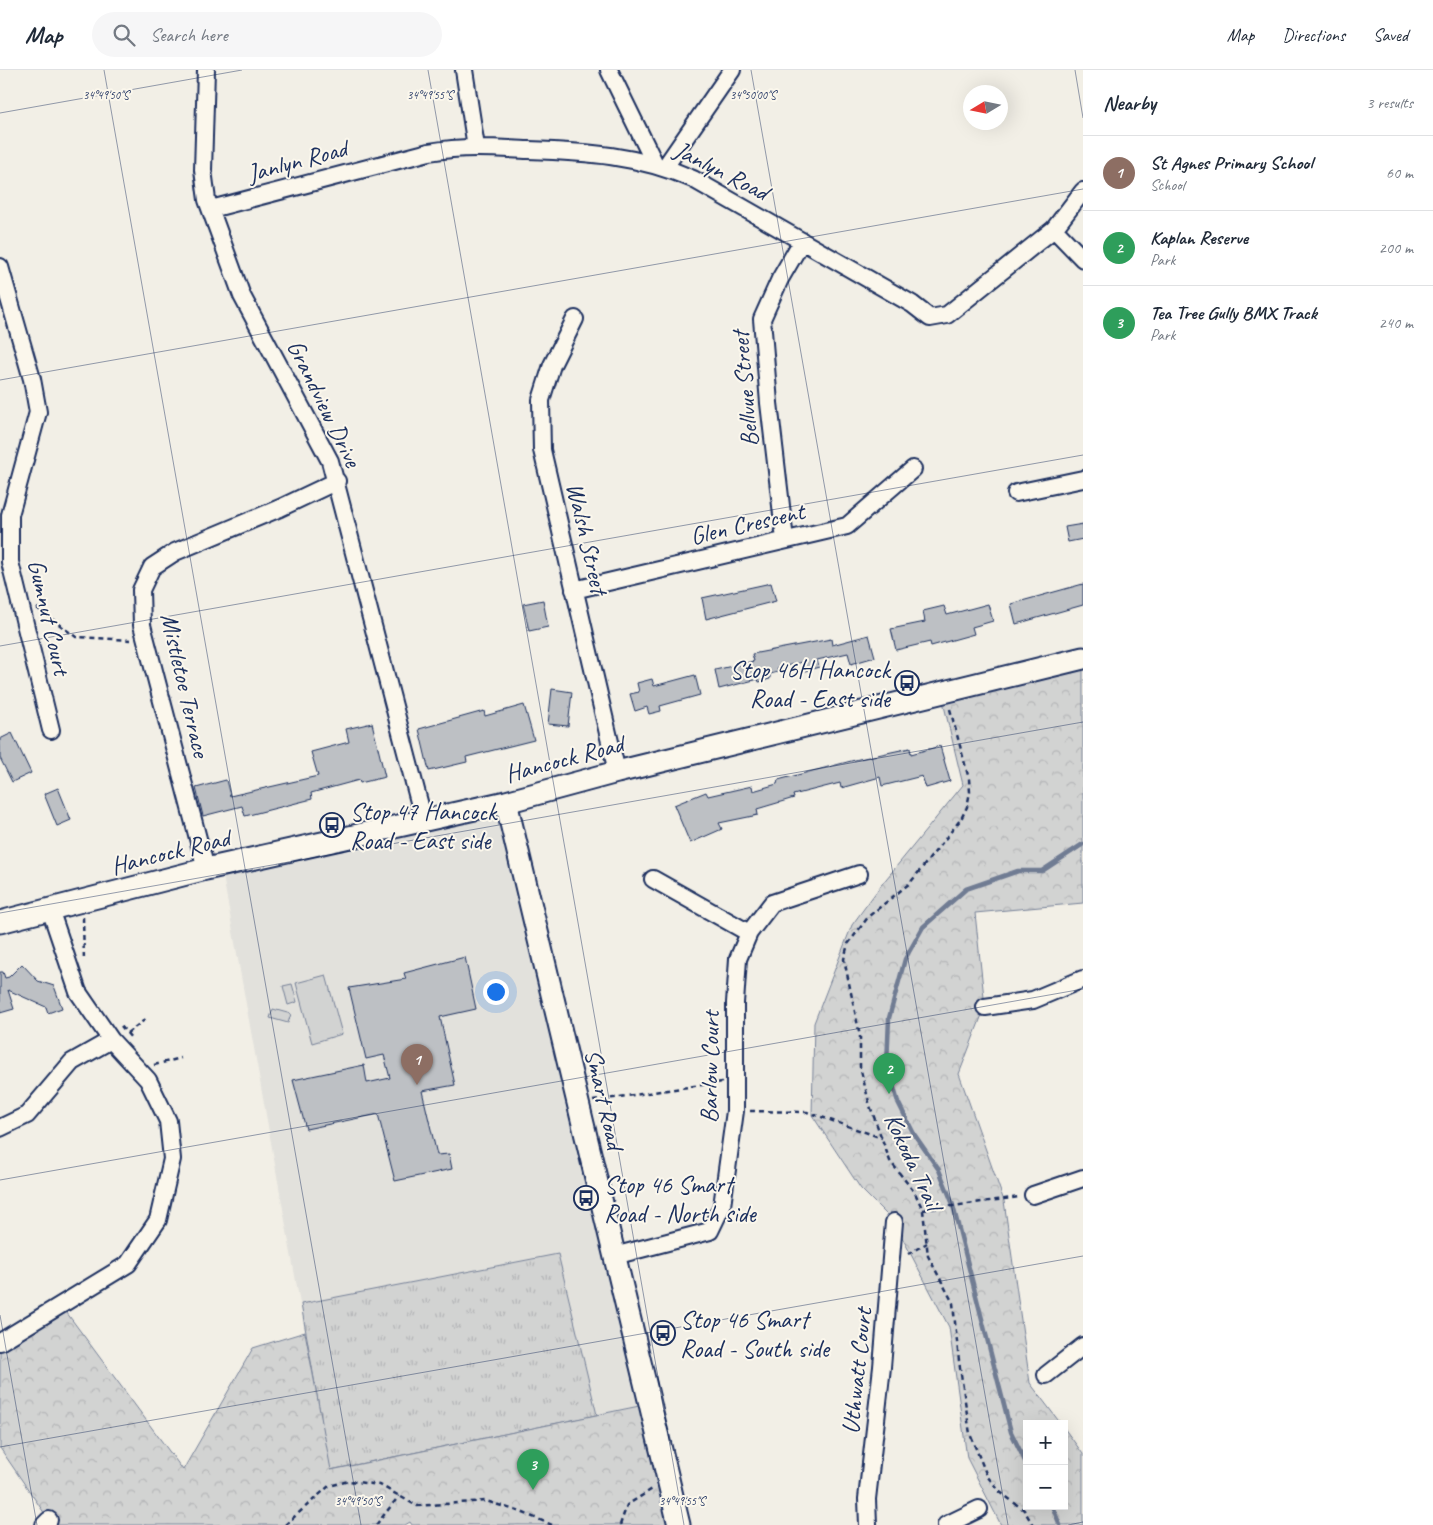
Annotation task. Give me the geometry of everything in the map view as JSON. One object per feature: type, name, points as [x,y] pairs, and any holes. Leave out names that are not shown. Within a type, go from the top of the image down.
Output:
[{"type":"main road","name":"Hancock Road","points":[[0,922],[206,869],[506,802],[617,772],[1083,658]]},
{"type":"main road","name":"Smart Road","points":[[506,802],[679,1525]]},
{"type":"street","name":"Grandview Drive","points":[[206,70],[203,170],[211,209],[242,296],[316,431],[330,461],[424,821]]},
{"type":"street","points":[[464,70],[476,147]]},
{"type":"street","points":[[609,70],[660,165],[732,70]]},
{"type":"street","name":"Janlyn Road","points":[[211,209],[429,152],[462,146],[589,152],[660,165],[693,179],[912,304],[930,318],[947,315],[1054,229],[1083,191]]},
{"type":"street","points":[[1054,229],[1083,260]]},
{"type":"street","name":"Bellvue Street","points":[[785,540],[769,403],[762,319],[780,278],[802,242]]},
{"type":"street","name":"Gumnut Court","points":[[0,267],[32,379],[38,412],[5,516],[10,562],[51,730]]},
{"type":"street","name":"Walsh Street","points":[[575,319],[552,365],[541,400],[542,450],[617,772]]},
{"type":"street","name":"Glen Crescent","points":[[574,590],[847,526],[913,469]]},
{"type":"street","points":[[1016,493],[1083,478]]},
{"type":"street","name":"Mistletoe Terrace","points":[[206,869],[142,625],[141,590],[152,567],[175,552],[280,508],[336,481]]},
{"type":"street","name":"Barlow Court","points":[[614,1256],[710,1230],[722,1206],[736,1110],[735,1003],[738,959],[749,933],[772,903],[859,874]]},
{"type":"street","points":[[653,879],[749,933]]},
{"type":"street","points":[[0,1342],[128,1264],[158,1220],[172,1159],[168,1121],[148,1080],[111,1040],[78,992],[50,909]]},
{"type":"street","points":[[985,1007],[1033,1000],[1083,979]]},
{"type":"street","points":[[0,1128],[27,1115],[72,1062],[111,1040]]},
{"type":"street","points":[[1032,1196],[1083,1178]]},
{"type":"street","name":"Uthwatt Court","points":[[868,1525],[867,1499],[882,1367],[894,1222]]},
{"type":"street","points":[[1046,1375],[1083,1346]]},
{"type":"street","points":[[946,1525],[979,1510]]},
{"type":"path","points":[[17,594],[76,637],[146,641]]},
{"type":"path","name":"Kokoda Trail","points":[[959,689],[949,701],[950,712],[969,779],[970,792],[967,807],[961,819],[910,883],[869,916],[845,951],[847,975],[860,1036],[860,1067],[870,1106],[890,1161],[915,1193],[923,1210],[928,1256],[953,1303],[965,1411],[979,1458],[987,1476],[1000,1492],[1024,1510],[1033,1525]]},
{"type":"path","points":[[83,901],[85,971]]},
{"type":"path","points":[[127,1033],[146,1020]]},
{"type":"path","points":[[116,1021],[136,1044]]},
{"type":"path","points":[[153,1065],[181,1058]]},
{"type":"path","points":[[592,1101],[736,1080]]},
{"type":"path","points":[[736,1110],[807,1112],[882,1138]]},
{"type":"path","points":[[923,1210],[1032,1196]]},
{"type":"path","points":[[908,1254],[927,1243]]},
{"type":"path","points":[[620,1525],[627,1505],[644,1493],[668,1481]]},
{"type":"path","points":[[285,1525],[329,1486],[350,1482],[380,1485],[417,1506],[486,1501],[521,1512],[552,1525]]},
{"type":"path","points":[[376,1525],[399,1496]]},
{"type":"shaded area","points":[[506,802],[649,1404],[330,1470],[221,865]]},
{"type":"green space","points":[[1083,658],[1083,903],[975,913],[985,1007],[959,1074],[1004,1201],[1030,1383],[1058,1420],[1023,1420],[1023,1510],[1068,1510],[1068,1433],[1083,1454],[1083,1525],[1001,1525],[967,1458],[949,1327],[894,1222],[861,1189],[812,1115],[814,1023],[852,925],[882,884],[963,785],[941,693]]},
{"type":"green space","points":[[326,975],[342,1034],[312,1043],[296,983]]},
{"type":"green space","points":[[292,984],[297,1002],[288,1005],[283,986]]},
{"type":"green space","points":[[273,1009],[291,1014],[288,1023],[270,1018]]},
{"type":"green space","points":[[558,1254],[597,1415],[330,1470],[301,1304]]},
{"type":"green space","points":[[61,1305],[183,1470],[253,1348],[305,1332],[331,1470],[649,1404],[679,1525],[412,1525],[410,1522],[405,1525],[40,1525],[49,1520],[0,1448],[0,1342]]},
{"type":"building","points":[[1083,524],[1083,539],[1068,542],[1065,527]]},
{"type":"building","points":[[771,583],[776,601],[706,619],[702,598]]},
{"type":"building","points":[[1083,584],[1083,605],[1016,624],[1011,604]]},
{"type":"building","points":[[543,600],[548,627],[529,631],[523,604]]},
{"type":"building","points":[[988,604],[993,621],[972,627],[974,634],[931,646],[930,642],[896,650],[891,629],[925,622],[923,611],[944,606],[947,615]]},
{"type":"building","points":[[869,635],[875,657],[851,664],[848,653],[817,660],[819,667],[805,671],[803,662],[777,668],[778,672],[770,674],[770,679],[759,682],[758,679],[719,689],[715,670],[754,661],[752,654],[831,639],[832,645]]},
{"type":"building","points":[[695,675],[700,695],[660,706],[661,711],[649,714],[647,707],[635,711],[630,694],[639,692],[637,683],[652,679],[654,686]]},
{"type":"building","points":[[552,689],[572,692],[568,726],[548,724]]},
{"type":"building","points":[[524,705],[534,740],[466,757],[467,762],[429,771],[419,729],[484,711],[485,716]]},
{"type":"building","points":[[372,723],[385,777],[360,783],[359,780],[311,793],[312,799],[245,816],[242,806],[203,816],[196,788],[226,780],[230,796],[318,776],[311,752],[349,742],[346,729]]},
{"type":"building","points":[[12,733],[31,773],[12,782],[0,758],[0,739]]},
{"type":"building","points":[[940,746],[950,781],[926,788],[922,776],[882,786],[880,777],[841,788],[840,783],[793,795],[794,798],[757,809],[758,815],[719,823],[722,829],[690,843],[674,805],[706,792],[708,796],[752,786],[753,791],[777,784],[778,780],[859,759],[910,748],[911,754]]},
{"type":"building","points":[[58,788],[71,820],[57,826],[44,794]]},
{"type":"building","points":[[465,957],[476,1009],[440,1017],[455,1085],[422,1091],[437,1155],[449,1154],[452,1169],[395,1181],[378,1114],[306,1129],[293,1080],[364,1065],[367,1083],[390,1078],[384,1055],[366,1059],[349,988],[406,979],[404,973]]},
{"type":"building","points":[[22,964],[38,981],[54,986],[62,1008],[48,1013],[46,1007],[8,990],[14,1009],[0,1013],[0,972],[3,972],[5,978],[9,977]]},
{"type":"waterway","points":[[1023,1457],[1011,1432],[952,1202],[939,1170],[914,1134],[898,1102],[887,1065],[889,1018],[905,959],[923,927],[966,889],[1018,871],[1042,871],[1083,844]]},
{"type":"waterway","points":[[1054,1510],[1060,1525]]},
{"type":"place","name":"Stop 46H Hancock Road - East side","points":[[907,683]]},
{"type":"place","name":"Stop 47 Hancock Road - East side","points":[[332,825]]},
{"type":"place","name":"St Agnes Primary School","points":[[417,1085]]},
{"type":"place","name":"Kaplan Reserve","points":[[889,1094]]},
{"type":"place","name":"Stop 46 Smart Road - North side","points":[[586,1198]]},
{"type":"place","name":"Stop 46 Smart Road - South side","points":[[663,1333]]},
{"type":"place","name":"Tea Tree Gully BMX Track","points":[[533,1490]]}]
